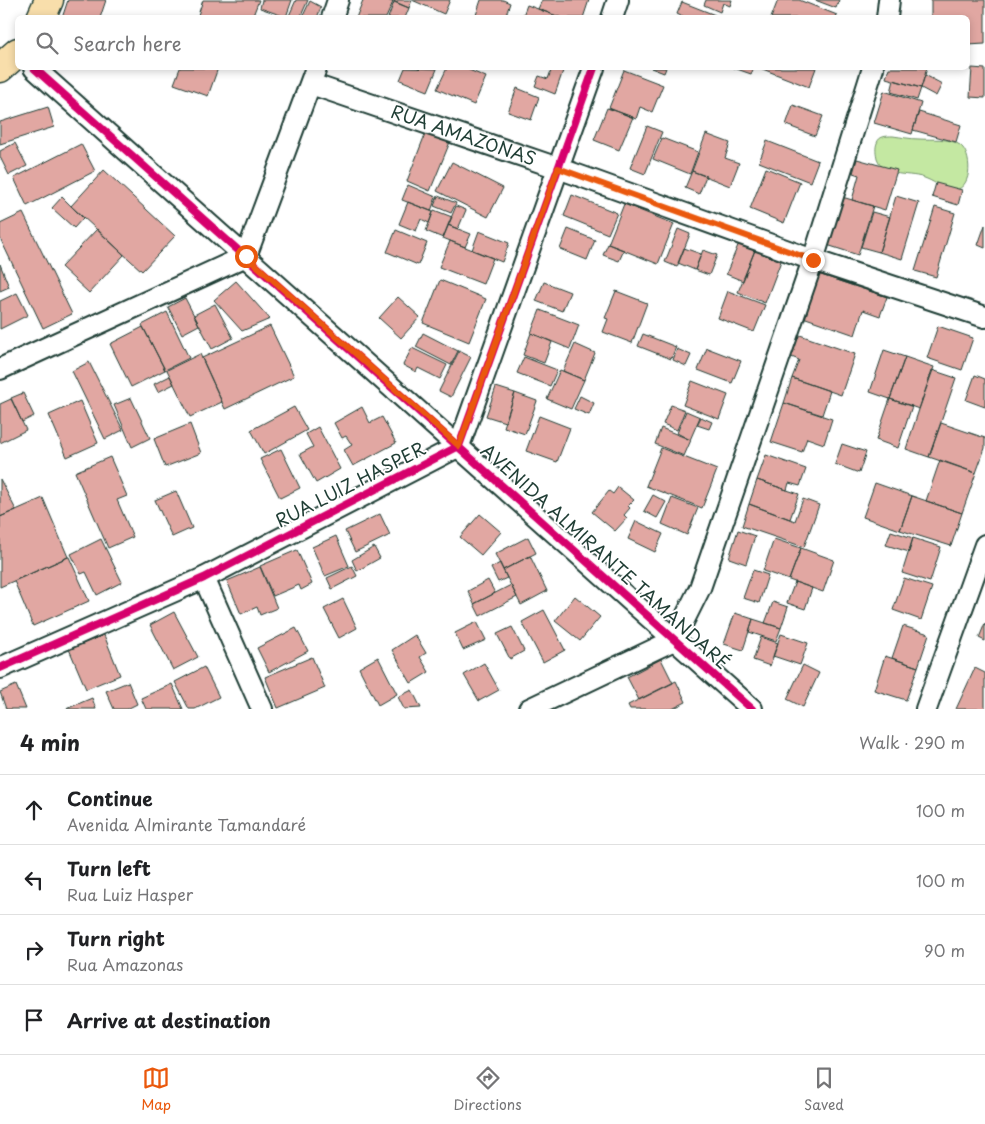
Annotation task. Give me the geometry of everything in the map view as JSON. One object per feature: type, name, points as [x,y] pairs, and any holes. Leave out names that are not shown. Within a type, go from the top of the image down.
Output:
[{"type":"highway","points":[[42,15],[49,0]]},
{"type":"highway","points":[[0,68],[15,55]]},
{"type":"street","points":[[333,15],[338,0]]},
{"type":"street","points":[[613,15],[618,0]]},
{"type":"street","points":[[887,15],[888,0]]},
{"type":"street","name":"AVENIDA ALMIRANTE TAMANDARÉ","points":[[36,70],[752,709]]},
{"type":"street","points":[[459,446],[593,70]]},
{"type":"street","points":[[529,709],[674,640],[700,588],[813,260],[872,70]]},
{"type":"street","points":[[0,369],[246,256],[313,76]]},
{"type":"street","name":"RUA AMAZONAS","points":[[313,76],[558,168],[813,260],[985,317]]},
{"type":"street","name":"RUA LUIZ HASPER","points":[[0,668],[204,578],[459,446]]},
{"type":"street","points":[[926,709],[985,544]]},
{"type":"street","points":[[204,578],[262,709]]},
{"type":"green space","points":[[893,136],[912,139],[945,140],[960,145],[967,155],[968,162],[968,177],[965,183],[961,188],[951,190],[930,180],[899,174],[886,169],[877,158],[876,145],[881,138]]},
{"type":"building","points":[[68,0],[106,0],[101,15],[63,15]]},
{"type":"building","points":[[203,0],[259,0],[253,15],[198,15]]},
{"type":"building","points":[[262,0],[292,0],[287,15],[280,15],[260,8]]},
{"type":"building","points":[[296,0],[308,0],[301,15],[289,15]]},
{"type":"building","points":[[363,0],[387,0],[393,2],[387,15],[357,15]]},
{"type":"building","points":[[391,0],[412,0],[409,8]]},
{"type":"building","points":[[412,0],[450,0],[444,14]]},
{"type":"building","points":[[481,0],[503,0],[510,3],[506,15],[476,15]]},
{"type":"building","points":[[542,0],[589,0],[584,15],[554,15],[538,9]]},
{"type":"building","points":[[706,0],[732,0],[730,6],[723,3],[720,12],[704,5]]},
{"type":"building","points":[[778,0],[799,0],[837,15],[772,15]]},
{"type":"building","points":[[815,0],[839,0],[836,8]]},
{"type":"building","points":[[931,0],[985,0],[985,44],[970,45],[970,15],[931,15]]},
{"type":"building","points":[[310,1],[321,7],[318,15],[303,15]]},
{"type":"building","points":[[394,2],[409,8],[406,15],[389,15]]},
{"type":"building","points":[[682,2],[715,15],[679,15],[677,14]]},
{"type":"building","points":[[527,5],[554,15],[523,15]]},
{"type":"building","points":[[972,68],[985,69],[985,98],[970,97]]},
{"type":"building","points":[[179,70],[217,70],[208,96],[174,84]]},
{"type":"building","points":[[404,70],[437,70],[428,91],[400,80]]},
{"type":"building","points":[[446,70],[469,70],[486,77],[474,105],[437,89]]},
{"type":"building","points":[[551,70],[563,70],[555,94],[535,86],[539,76],[548,79]]},
{"type":"building","points":[[624,70],[663,85],[652,112],[640,107],[636,119],[609,108]]},
{"type":"building","points":[[740,70],[753,70],[751,74]]},
{"type":"building","points":[[765,70],[815,70],[809,87]]},
{"type":"building","points":[[888,70],[926,70],[921,88],[886,78]]},
{"type":"building","points":[[925,75],[942,84],[936,96],[921,88]]},
{"type":"building","points":[[894,80],[921,88],[917,100],[891,92]]},
{"type":"building","points":[[517,88],[539,97],[531,120],[508,112]]},
{"type":"building","points":[[884,91],[921,103],[912,134],[874,123]]},
{"type":"building","points":[[793,105],[823,116],[815,136],[786,125]]},
{"type":"building","points":[[48,107],[54,127],[0,144],[0,122]]},
{"type":"building","points":[[607,108],[633,117],[619,150],[594,140]]},
{"type":"building","points":[[919,112],[961,125],[956,142],[913,130]]},
{"type":"building","points":[[647,126],[662,132],[645,174],[630,168]]},
{"type":"building","points":[[426,132],[450,142],[430,191],[407,181]]},
{"type":"building","points":[[706,134],[730,143],[725,158],[739,163],[730,186],[692,171]]},
{"type":"building","points":[[662,138],[698,152],[690,174],[653,159]]},
{"type":"building","points":[[767,141],[818,161],[810,182],[759,162]]},
{"type":"building","points":[[15,143],[27,166],[9,175],[0,157],[0,151]]},
{"type":"building","points":[[81,144],[95,171],[27,206],[14,178]]},
{"type":"building","points":[[857,159],[897,170],[885,210],[852,200],[859,175],[853,173]]},
{"type":"building","points":[[452,162],[503,188],[488,217],[437,191]]},
{"type":"building","points":[[766,168],[800,182],[784,223],[750,209]]},
{"type":"building","points":[[104,170],[175,236],[142,271],[71,206]]},
{"type":"building","points":[[692,171],[706,176],[699,194],[685,188]]},
{"type":"building","points":[[936,183],[962,190],[958,205],[932,197]]},
{"type":"building","points":[[408,185],[436,197],[431,211],[402,200]]},
{"type":"building","points":[[572,195],[617,213],[608,234],[564,216]]},
{"type":"building","points":[[438,196],[456,203],[451,213],[434,206]]},
{"type":"building","points":[[896,196],[919,203],[902,259],[879,252]]},
{"type":"building","points":[[62,197],[83,218],[74,228],[52,208]]},
{"type":"building","points":[[842,197],[873,206],[858,255],[827,245]]},
{"type":"building","points":[[408,202],[433,212],[429,223],[421,219],[416,231],[399,224]]},
{"type":"building","points":[[624,204],[674,224],[658,264],[608,244]]},
{"type":"building","points":[[456,206],[466,210],[458,229],[448,225]]},
{"type":"building","points":[[935,207],[955,213],[936,277],[915,271]]},
{"type":"building","points":[[434,210],[452,217],[443,238],[426,231]]},
{"type":"building","points":[[872,212],[890,217],[879,252],[861,247]]},
{"type":"building","points":[[23,213],[72,314],[43,328],[0,238],[0,224]]},
{"type":"building","points":[[448,225],[471,234],[465,247],[443,238]]},
{"type":"building","points":[[985,225],[985,248],[978,245]]},
{"type":"building","points":[[97,229],[124,255],[89,293],[61,267]]},
{"type":"building","points":[[568,229],[595,240],[587,260],[560,249]]},
{"type":"building","points":[[678,229],[690,234],[677,267],[665,262]]},
{"type":"building","points":[[396,230],[427,243],[418,265],[387,252]]},
{"type":"building","points":[[479,231],[509,243],[502,262],[472,250]]},
{"type":"building","points":[[450,241],[493,258],[483,284],[439,267]]},
{"type":"building","points":[[739,243],[755,250],[743,281],[726,274]]},
{"type":"building","points":[[608,244],[624,250],[619,261],[603,255]]},
{"type":"building","points":[[684,248],[701,254],[695,270],[678,263]]},
{"type":"building","points":[[703,250],[717,255],[709,275],[695,270]]},
{"type":"building","points":[[755,250],[781,261],[765,303],[738,292]]},
{"type":"building","points":[[0,264],[9,287],[0,291]]},
{"type":"building","points":[[818,274],[887,297],[880,316],[863,310],[855,335],[803,317]]},
{"type":"building","points":[[440,280],[486,299],[469,342],[423,323]]},
{"type":"building","points":[[236,281],[270,319],[242,331],[214,300]]},
{"type":"building","points":[[544,282],[570,292],[562,311],[536,301]]},
{"type":"building","points":[[616,291],[647,303],[632,343],[603,332],[608,319],[605,318]]},
{"type":"building","points":[[728,291],[765,305],[754,332],[718,318]]},
{"type":"building","points":[[17,293],[28,315],[0,329],[0,301]]},
{"type":"building","points":[[398,297],[420,317],[401,338],[379,318]]},
{"type":"building","points":[[185,298],[199,325],[182,334],[168,307]]},
{"type":"building","points":[[215,304],[233,338],[212,349],[194,315]]},
{"type":"building","points":[[540,310],[579,325],[570,349],[531,333]]},
{"type":"building","points":[[167,312],[189,358],[165,370],[142,325]]},
{"type":"building","points":[[270,326],[294,376],[225,409],[202,358]]},
{"type":"building","points":[[938,326],[973,338],[962,370],[927,358]]},
{"type":"building","points":[[143,327],[165,370],[131,387],[110,344]]},
{"type":"building","points":[[423,333],[458,351],[451,365],[416,347]]},
{"type":"building","points":[[531,333],[552,342],[544,363],[523,355]]},
{"type":"building","points":[[643,334],[676,347],[671,359],[638,346]]},
{"type":"building","points":[[797,334],[855,354],[841,395],[792,378],[799,360],[789,356]]},
{"type":"building","points":[[575,344],[595,353],[584,380],[563,371]]},
{"type":"building","points":[[412,348],[447,365],[440,379],[418,368],[416,372],[403,365]]},
{"type":"building","points":[[707,348],[741,361],[732,383],[698,370]]},
{"type":"building","points":[[677,349],[691,355],[686,366],[673,360]]},
{"type":"building","points":[[884,350],[905,357],[890,399],[870,392]]},
{"type":"building","points":[[459,351],[471,357],[451,397],[439,391]]},
{"type":"building","points":[[200,354],[222,402],[190,417],[167,370]]},
{"type":"building","points":[[524,357],[557,370],[550,386],[517,373]]},
{"type":"building","points":[[905,357],[934,367],[919,409],[890,399]]},
{"type":"building","points":[[89,362],[123,430],[105,439],[72,371]]},
{"type":"building","points":[[560,370],[584,380],[571,409],[547,399]]},
{"type":"building","points":[[932,370],[956,378],[929,457],[906,449]]},
{"type":"building","points":[[975,375],[985,379],[985,407],[966,400]]},
{"type":"building","points":[[170,376],[174,384],[158,392],[154,384]]},
{"type":"building","points":[[792,378],[830,391],[822,415],[784,403]]},
{"type":"building","points":[[692,381],[728,395],[719,419],[683,405]]},
{"type":"building","points":[[496,387],[515,393],[505,422],[486,416]]},
{"type":"building","points":[[23,393],[34,416],[22,422],[11,398]]},
{"type":"building","points":[[515,393],[537,401],[525,434],[504,427]]},
{"type":"building","points":[[580,396],[594,403],[589,415],[574,409]]},
{"type":"building","points":[[131,398],[150,438],[132,447],[114,405]]},
{"type":"building","points":[[11,399],[26,430],[0,443],[0,404]]},
{"type":"building","points":[[890,399],[912,406],[898,448],[876,440]]},
{"type":"building","points":[[80,401],[98,443],[67,457],[49,415]]},
{"type":"building","points":[[784,403],[832,419],[824,444],[807,438],[802,452],[771,442]]},
{"type":"building","points":[[671,405],[685,410],[677,430],[663,424]]},
{"type":"building","points":[[294,407],[307,430],[264,454],[251,430]]},
{"type":"building","points":[[362,407],[370,423],[382,417],[396,443],[353,466],[344,450],[352,445],[346,436],[342,438],[334,423]]},
{"type":"building","points":[[686,411],[700,417],[690,440],[677,433]]},
{"type":"building","points":[[539,416],[570,428],[557,462],[526,451]]},
{"type":"building","points":[[701,417],[712,422],[709,429],[697,425]]},
{"type":"building","points":[[941,423],[985,438],[985,448],[976,473],[929,457]]},
{"type":"building","points":[[190,424],[201,453],[165,467],[154,439]]},
{"type":"building","points":[[318,427],[340,469],[316,483],[300,454],[313,447],[306,434]]},
{"type":"building","points":[[661,428],[691,440],[684,456],[655,444]]},
{"type":"building","points":[[842,444],[866,452],[859,473],[835,464]]},
{"type":"building","points":[[661,448],[717,470],[702,508],[646,486]]},
{"type":"building","points":[[281,449],[300,488],[280,498],[260,459]]},
{"type":"building","points":[[766,455],[806,469],[800,486],[789,483],[787,490],[757,480]]},
{"type":"building","points":[[110,457],[127,496],[117,500],[133,537],[108,548],[75,472]]},
{"type":"building","points":[[940,460],[976,473],[962,513],[926,501]]},
{"type":"building","points":[[0,479],[16,510],[0,517]]},
{"type":"building","points":[[757,480],[799,494],[790,519],[749,504]]},
{"type":"building","points":[[875,483],[912,496],[900,530],[863,517]]},
{"type":"building","points":[[618,487],[634,500],[628,506],[630,508],[624,515],[627,518],[615,531],[592,512],[609,491],[613,494]]},
{"type":"building","points":[[176,491],[192,528],[172,537],[155,500]]},
{"type":"building","points":[[653,495],[666,502],[657,518],[644,511]]},
{"type":"building","points":[[912,496],[962,513],[951,546],[900,530]]},
{"type":"building","points":[[43,498],[68,557],[0,587],[0,517]]},
{"type":"building","points":[[672,498],[698,508],[687,535],[662,524]]},
{"type":"building","points":[[803,499],[819,505],[804,547],[742,526],[749,504],[795,521]]},
{"type":"building","points":[[380,514],[390,535],[355,552],[345,531]]},
{"type":"building","points":[[480,514],[501,532],[481,555],[460,537]]},
{"type":"building","points":[[636,521],[663,534],[655,552],[628,539]]},
{"type":"building","points":[[738,530],[755,536],[746,564],[729,558]]},
{"type":"building","points":[[891,531],[913,538],[909,552],[886,545]]},
{"type":"building","points":[[336,536],[349,566],[325,576],[312,547]]},
{"type":"building","points":[[528,537],[536,553],[503,570],[495,554]]},
{"type":"building","points":[[913,538],[941,547],[930,582],[902,573]]},
{"type":"building","points":[[101,539],[122,582],[97,595],[86,572],[81,574],[71,554]]},
{"type":"building","points":[[774,539],[801,548],[789,580],[763,571]]},
{"type":"building","points":[[374,547],[380,558],[357,571],[352,560]]},
{"type":"building","points":[[801,548],[834,560],[823,592],[789,580]]},
{"type":"building","points":[[297,550],[312,584],[301,590],[299,585],[273,596],[260,566]]},
{"type":"building","points":[[530,556],[547,591],[521,605],[503,570]]},
{"type":"building","points":[[68,557],[89,601],[33,626],[14,581]]},
{"type":"building","points":[[500,563],[507,578],[498,582],[491,568]]},
{"type":"building","points":[[352,566],[357,576],[332,589],[327,578]]},
{"type":"building","points":[[260,567],[277,608],[260,615],[257,607],[241,614],[227,581]]},
{"type":"building","points":[[753,570],[768,575],[759,603],[743,598]]},
{"type":"building","points":[[904,578],[932,587],[921,620],[893,610]]},
{"type":"building","points":[[488,580],[495,593],[474,604],[468,591]]},
{"type":"building","points":[[795,582],[812,588],[805,609],[787,603]]},
{"type":"building","points":[[511,585],[517,597],[480,616],[474,604]]},
{"type":"building","points":[[575,596],[600,617],[580,641],[555,621]]},
{"type":"building","points":[[343,599],[357,628],[339,638],[324,609]]},
{"type":"building","points":[[773,602],[788,607],[781,628],[765,623]]},
{"type":"building","points":[[544,610],[565,650],[543,662],[522,622]]},
{"type":"building","points":[[174,612],[198,657],[173,670],[150,625]]},
{"type":"building","points":[[735,613],[753,619],[743,650],[724,644]]},
{"type":"building","points":[[753,619],[781,628],[776,641],[749,632]]},
{"type":"building","points":[[477,622],[486,640],[463,650],[455,633]]},
{"type":"building","points":[[985,623],[985,641],[979,638]]},
{"type":"building","points":[[903,626],[929,634],[918,667],[892,658]]},
{"type":"building","points":[[512,627],[524,651],[510,659],[497,634]]},
{"type":"building","points":[[296,628],[308,651],[269,672],[257,648]]},
{"type":"building","points":[[781,634],[808,643],[800,665],[773,656]]},
{"type":"building","points":[[104,635],[120,675],[86,689],[69,649]]},
{"type":"building","points":[[415,635],[426,653],[420,657],[429,672],[411,683],[392,650]]},
{"type":"building","points":[[761,637],[778,643],[770,666],[753,660]]},
{"type":"building","points":[[885,656],[918,667],[906,700],[874,690]]},
{"type":"building","points":[[312,657],[325,688],[278,708],[265,677]]},
{"type":"building","points":[[378,657],[397,694],[378,705],[359,668]]},
{"type":"building","points":[[661,659],[673,683],[639,700],[627,677]]},
{"type":"building","points":[[484,663],[499,690],[479,701],[464,675]]},
{"type":"building","points":[[803,665],[819,673],[803,707],[787,699]]},
{"type":"building","points":[[204,667],[219,697],[195,709],[189,709],[175,682]]},
{"type":"building","points":[[975,668],[985,673],[985,709],[956,709]]},
{"type":"building","points":[[676,681],[686,702],[672,709],[630,709],[628,705]]},
{"type":"building","points":[[128,682],[137,704],[127,709],[114,709],[106,691]]},
{"type":"building","points":[[172,684],[183,709],[146,709],[141,698]]},
{"type":"building","points":[[16,685],[26,709],[6,709],[0,692]]},
{"type":"building","points":[[412,690],[421,708],[404,709],[398,697]]},
{"type":"building","points":[[92,698],[96,709],[66,709]]},
{"type":"cycle path","points":[[36,70],[752,709]]},
{"type":"cycle path","points":[[0,668],[204,578],[459,446],[593,70]]},
{"type":"route","points":[[246,256],[459,446],[558,168],[813,260]]}]
